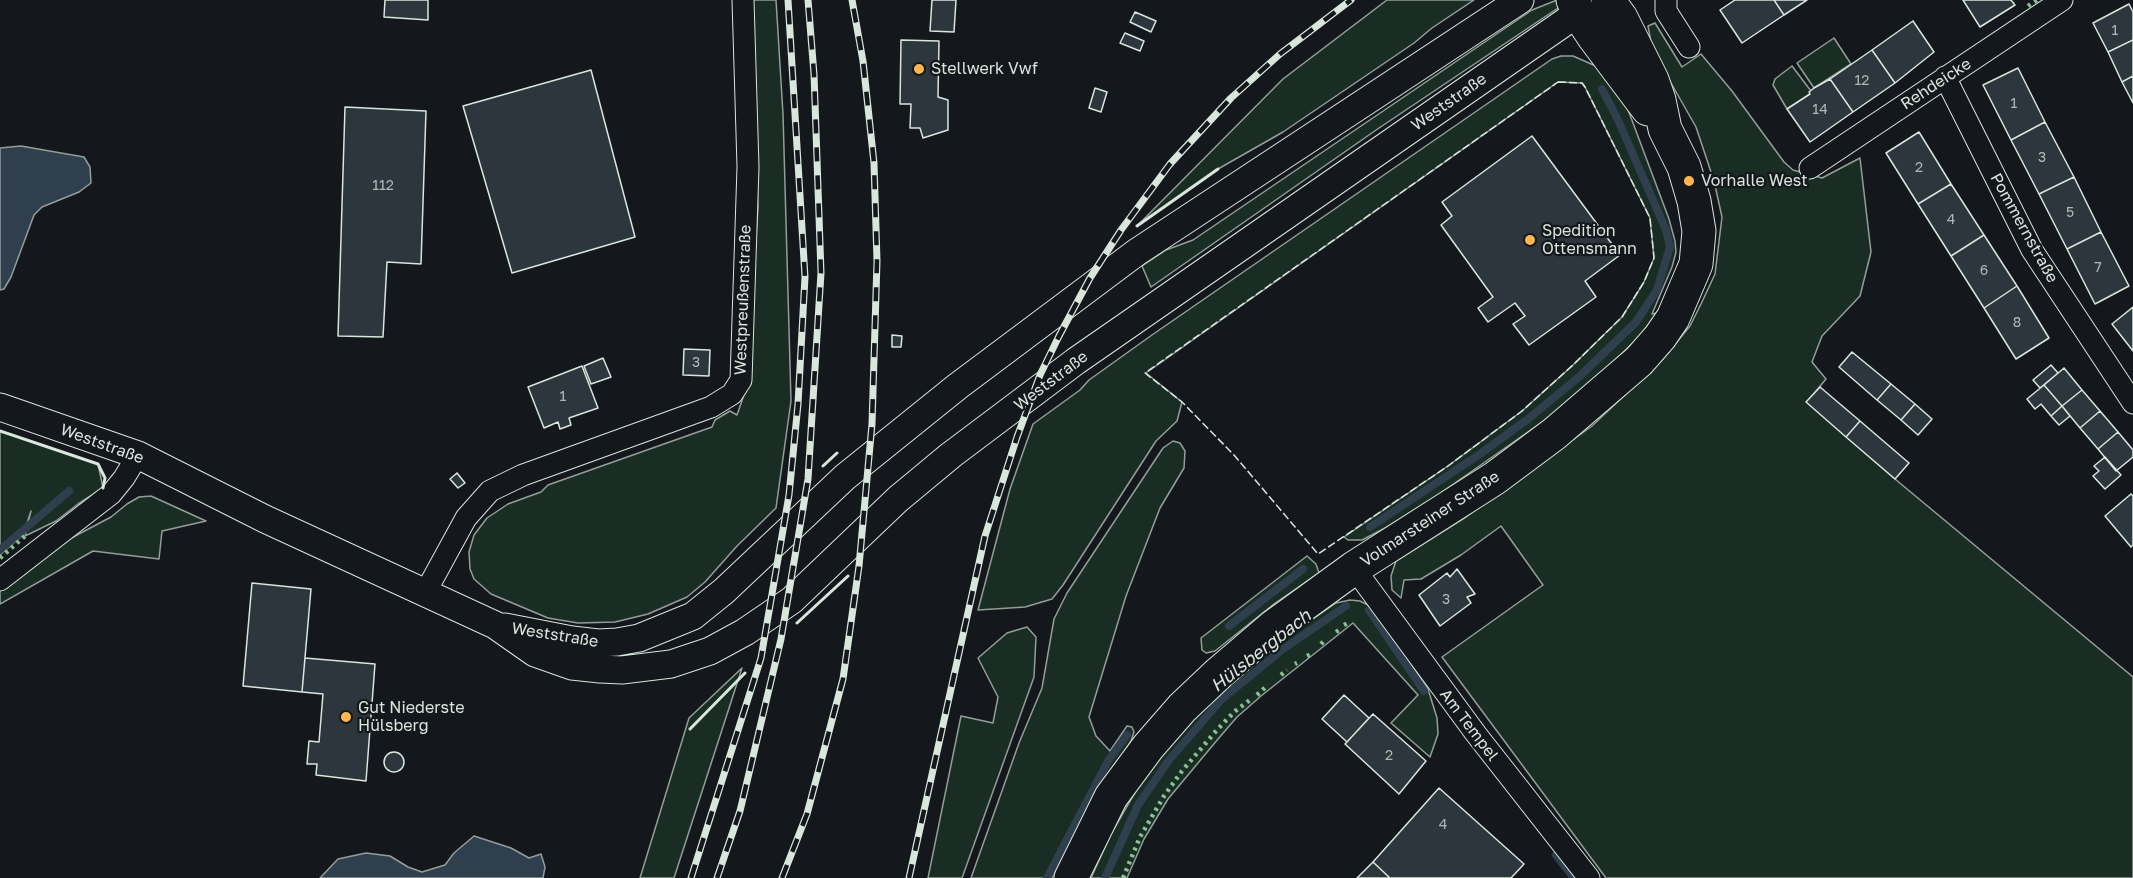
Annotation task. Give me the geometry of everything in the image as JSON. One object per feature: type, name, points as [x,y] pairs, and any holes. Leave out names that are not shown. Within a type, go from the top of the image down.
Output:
[{"type":"main road","name":"Volmarsteiner Straße","points":[[1071,878],[1111,797],[1148,747],[1182,708],[1219,673],[1274,626],[1354,568],[1495,478],[1554,434],[1638,361],[1660,337],[1673,318],[1696,264],[1699,231],[1689,180],[1665,129],[1652,80],[1621,18],[1608,0]]},
{"type":"main road","name":"Volmarsteiner Straße","points":[[1582,4],[1645,106],[1665,129]]},
{"type":"street","name":"Westpreußenstraße","points":[[425,593],[466,518],[490,491],[523,475],[711,407],[732,394],[741,380],[748,168],[743,0]]},
{"type":"street","name":"Weststraße","points":[[495,625],[572,640],[617,642],[639,638],[693,616],[724,591],[845,477],[958,386],[1137,252],[1520,0]]},
{"type":"street","points":[[1666,0],[1666,11],[1689,47]]},
{"type":"street","name":"Rehdeicke","points":[[1810,168],[2062,0]]},
{"type":"street","name":"Weststraße","points":[[0,407],[138,455],[265,519],[495,625],[535,653],[572,666],[622,670],[671,664],[710,651],[746,632],[792,600],[898,499],[951,455],[1076,362],[1582,4]]},
{"type":"street","name":"Pommernstraße","points":[[1945,77],[2032,250],[2133,403]]},
{"type":"street","points":[[0,580],[111,494],[138,455]]},
{"type":"street","name":"Am Tempel","points":[[1354,568],[1476,734],[1589,878]]},
{"type":"green space","points":[[750,0],[776,0],[783,114],[791,401],[776,508],[737,546],[705,582],[687,597],[648,614],[615,622],[578,623],[548,618],[491,594],[474,579],[470,569],[469,552],[474,535],[487,518],[508,504],[541,492],[548,485],[712,427],[715,420],[730,411],[737,415],[746,389],[758,207]]},
{"type":"green space","points":[[1387,0],[1474,0],[1283,132],[1218,169],[1137,226],[1283,79]]},
{"type":"green space","points":[[1557,0],[1560,4],[1558,8],[1379,128],[1151,287],[1142,266],[1166,250],[1193,240],[1532,10]]},
{"type":"green space","points":[[1655,23],[1682,67],[1701,54],[1732,91],[1784,162],[1793,170],[1822,178],[1860,158],[1871,252],[1860,296],[1822,336],[1812,362],[1826,379],[1807,402],[1895,479],[2133,677],[2133,878],[1606,878],[1442,657],[1543,585],[1501,526],[1461,555],[1421,579],[1404,580],[1401,598],[1392,590],[1391,576],[1396,561],[1466,517],[1592,426],[1662,360],[1690,326],[1715,274],[1722,217],[1714,181],[1696,127],[1651,42],[1648,26]]},
{"type":"green space","points":[[1834,38],[1851,64],[1814,88],[1797,63]]},
{"type":"green space","points":[[1573,56],[1598,67],[1627,107],[1675,241],[1676,252],[1672,267],[1652,314],[1657,313],[1641,335],[1609,366],[1555,413],[1435,497],[1362,540],[1348,540],[1344,537],[1448,466],[1522,411],[1622,317],[1644,282],[1654,258],[1650,218],[1585,87],[1582,83],[1558,82],[1146,373],[1182,402],[1177,421],[1156,441],[1063,585],[1052,599],[1025,607],[978,610],[1010,489],[1033,424],[1152,335],[1552,59]]},
{"type":"green space","points":[[1792,66],[1811,91],[1787,109],[1773,85],[1775,79]]},
{"type":"green space","points":[[0,431],[98,464],[103,488],[56,521],[25,536],[31,511],[23,535],[0,555]]},
{"type":"green space","points":[[1173,441],[1180,443],[1185,451],[1184,468],[1160,508],[1126,596],[1089,717],[1096,736],[1110,751],[1127,726],[1132,727],[1134,732],[1131,741],[1100,790],[1091,796],[1052,878],[971,878],[1019,743],[1042,688],[1054,619],[1067,593],[1163,448]]},
{"type":"green space","points":[[151,496],[206,521],[162,531],[159,559],[93,551],[0,604],[0,590],[62,543],[111,517],[139,497]]},
{"type":"green space","points":[[1307,556],[1316,564],[1319,573],[1274,604],[1215,651],[1206,653],[1202,650],[1201,638]]},
{"type":"green space","points":[[1350,600],[1360,601],[1370,606],[1428,689],[1437,718],[1438,734],[1430,757],[1391,723],[1418,695],[1353,623],[1237,717],[1168,799],[1144,839],[1127,878],[1091,878],[1111,834],[1137,789],[1163,753],[1231,679],[1336,603]]},
{"type":"green space","points":[[1027,627],[1036,637],[1034,677],[962,878],[928,878],[961,716],[993,723],[998,697],[978,658],[1007,633]]},
{"type":"green space","points":[[742,668],[674,878],[640,878],[689,718]]},
{"type":"water","points":[[21,146],[84,157],[90,167],[91,183],[79,192],[42,207],[34,215],[11,277],[4,289],[0,290],[0,148]]},
{"type":"water","points":[[474,836],[511,848],[529,858],[541,854],[545,867],[543,878],[320,878],[338,859],[366,853],[390,856],[422,872],[445,865],[454,853]]},
{"type":"building","points":[[385,0],[428,0],[428,20],[384,17]]},
{"type":"building","points":[[932,0],[956,0],[954,32],[930,31]]},
{"type":"building","points":[[1735,0],[1774,0],[1784,15],[1742,43],[1720,10]]},
{"type":"building","points":[[1774,0],[1807,0],[1784,15]]},
{"type":"building","points":[[1963,0],[2011,0],[2015,5],[1980,27]]},
{"type":"building","points":[[2129,4],[2133,12],[2133,40],[2108,52],[2093,23]]},
{"type":"building","points":[[1135,12],[1156,21],[1151,32],[1130,22]]},
{"type":"building","points":[[1913,21],[1934,52],[1895,83],[1872,50]]},
{"type":"building","points":[[1125,33],[1144,41],[1140,51],[1120,43]]},
{"type":"building","name":"Stellwerk Vwf","points":[[901,40],[939,41],[938,97],[948,100],[948,130],[923,138],[920,128],[910,128],[911,104],[900,104]]},
{"type":"building","points":[[2133,40],[2133,76],[2122,82],[2108,52]]},
{"type":"building","points":[[1872,50],[1895,83],[1853,112],[1830,79]]},
{"type":"building","points":[[2018,68],[2045,122],[2011,140],[1983,85]]},
{"type":"building","points":[[591,70],[635,237],[512,273],[463,106]]},
{"type":"building","points":[[2133,76],[2133,103],[2122,82]]},
{"type":"building","points":[[1830,79],[1853,112],[1810,142],[1787,109]]},
{"type":"building","points":[[1095,88],[1107,92],[1101,112],[1089,108]]},
{"type":"building","points":[[345,107],[426,111],[421,264],[387,262],[383,337],[338,336]]},
{"type":"building","points":[[2045,122],[2074,177],[2039,194],[2011,140]]},
{"type":"building","points":[[1919,132],[1951,184],[1918,204],[1886,153]]},
{"type":"building","name":"Spedition Ottensmann","points":[[1532,136],[1620,255],[1585,281],[1596,297],[1529,345],[1513,324],[1525,316],[1515,303],[1488,322],[1478,308],[1493,297],[1441,225],[1452,216],[1442,202]]},
{"type":"building","points":[[2074,177],[2101,232],[2067,249],[2039,194]]},
{"type":"building","points":[[1951,184],[1984,235],[1951,256],[1918,204]]},
{"type":"building","points":[[2101,232],[2129,286],[2095,304],[2067,249]]},
{"type":"building","points":[[1984,235],[2017,286],[1984,308],[1951,256]]},
{"type":"building","points":[[2017,286],[2049,338],[2016,359],[1984,308]]},
{"type":"building","points":[[2133,307],[2133,351],[2112,324]]},
{"type":"building","points":[[892,335],[902,336],[901,347],[892,347]]},
{"type":"building","points":[[684,349],[710,350],[709,376],[683,375]]},
{"type":"building","points":[[1852,352],[1891,384],[1877,400],[1839,367]]},
{"type":"building","points":[[603,358],[611,377],[591,384],[584,366]]},
{"type":"building","points":[[2051,365],[2058,373],[2040,388],[2033,380]]},
{"type":"building","points":[[582,366],[598,408],[569,418],[571,425],[560,429],[558,422],[544,428],[528,387]]},
{"type":"building","points":[[2064,368],[2082,390],[2062,406],[2044,385]]},
{"type":"building","points":[[1891,384],[1915,404],[1901,420],[1877,400]]},
{"type":"building","points":[[2044,385],[2062,406],[2051,416],[2041,404],[2035,409],[2027,399]]},
{"type":"building","points":[[1820,387],[1860,421],[1846,437],[1806,402]]},
{"type":"building","points":[[2082,390],[2100,411],[2080,428],[2062,406]]},
{"type":"building","points":[[1915,404],[1932,419],[1918,435],[1901,420]]},
{"type":"building","points":[[2062,406],[2070,416],[2059,425],[2051,416]]},
{"type":"building","points":[[2100,411],[2118,432],[2098,449],[2080,428]]},
{"type":"building","points":[[1860,421],[1909,463],[1895,479],[1846,437]]},
{"type":"building","points":[[2118,432],[2133,450],[2133,457],[2116,471],[2098,449]]},
{"type":"building","points":[[2105,457],[2121,475],[2105,489],[2093,476],[2099,471],[2094,466]]},
{"type":"building","points":[[457,473],[465,483],[458,488],[450,479]]},
{"type":"building","points":[[2131,494],[2133,496],[2133,545],[2131,547],[2105,516]]},
{"type":"building","points":[[1457,569],[1475,594],[1467,597],[1471,603],[1440,626],[1419,595],[1447,573],[1450,577]]},
{"type":"building","points":[[252,583],[311,589],[302,692],[243,686]]},
{"type":"building","name":"Gut Niederste Hülsberg","points":[[305,658],[375,664],[366,781],[316,775],[317,764],[307,764],[309,741],[319,742],[323,694],[302,692]]},
{"type":"building","points":[[1344,695],[1369,718],[1347,742],[1322,719]]},
{"type":"building","points":[[1373,714],[1426,761],[1399,794],[1345,744]]},
{"type":"building","points":[[390,752],[398,752],[404,758],[404,766],[398,772],[390,772],[384,766],[384,758]]},
{"type":"building","points":[[1439,788],[1524,864],[1511,878],[1390,878],[1373,862]]},
{"type":"building","points":[[1373,862],[1390,878],[1357,878]]},
{"type":"waterway","points":[[1370,527],[1480,454],[1528,419],[1580,376],[1636,322],[1657,290],[1670,247],[1666,230],[1602,89]]},
{"type":"waterway","points":[[0,550],[69,491]]},
{"type":"waterway","points":[[1229,626],[1303,569]]},
{"type":"waterway","name":"Hülsbergbach","points":[[1105,878],[1138,805],[1169,760],[1221,700],[1283,649],[1346,606]]},
{"type":"waterway","name":"Hülsbergbach","points":[[1369,610],[1424,691]]},
{"type":"waterway","points":[[1047,878],[1108,761],[1127,735]]},
{"type":"waterway","name":"Hülsbergbach","points":[[1556,855],[1574,878]]},
{"type":"railway","points":[[691,878],[761,658],[789,495],[798,404],[805,277],[788,0]]},
{"type":"railway","points":[[717,878],[740,811],[781,639],[808,479],[821,273],[814,74],[808,0]]},
{"type":"railway","points":[[782,878],[807,814],[843,679],[859,566],[872,424],[877,261],[874,163],[863,61],[852,0]]},
{"type":"railway","points":[[909,878],[985,536],[1017,437],[1040,375],[1059,336],[1090,278],[1121,230],[1170,164],[1231,98],[1280,54],[1351,0]]},
{"type":"hedge","points":[[2028,6],[2037,0]]},
{"type":"hedge","points":[[0,558],[25,536]]},
{"type":"hedge","points":[[1344,625],[1350,622]]},
{"type":"hedge","points":[[1321,644],[1325,640]]},
{"type":"hedge","points":[[1307,656],[1311,654]]},
{"type":"hedge","points":[[1281,675],[1287,670]]},
{"type":"hedge","points":[[1257,695],[1268,685]]},
{"type":"hedge","points":[[1123,878],[1140,837],[1164,796],[1216,731],[1234,712],[1250,700]]},
{"type":"fence","points":[[1558,82],[1582,83],[1585,87],[1650,218],[1654,258],[1644,282],[1622,317],[1522,411],[1448,466],[1318,554],[1234,455],[1182,402],[1145,373],[1558,82]]},
{"type":"wall","points":[[1137,226],[1218,169]]},
{"type":"wall","points":[[0,431],[98,464],[105,478],[103,488]]},
{"type":"wall","points":[[823,466],[837,453]]},
{"type":"wall","points":[[797,623],[848,576]]},
{"type":"wall","points":[[690,729],[745,673]]},
{"type":"place","name":"Stellwerk Vwf","points":[[919,69]]},
{"type":"place","name":"Vorhalle West","points":[[1689,181]]},
{"type":"place","name":"Spedition Ottensmann","points":[[1530,240]]},
{"type":"place","name":"Gut Niederste Hülsberg","points":[[346,717]]}]
